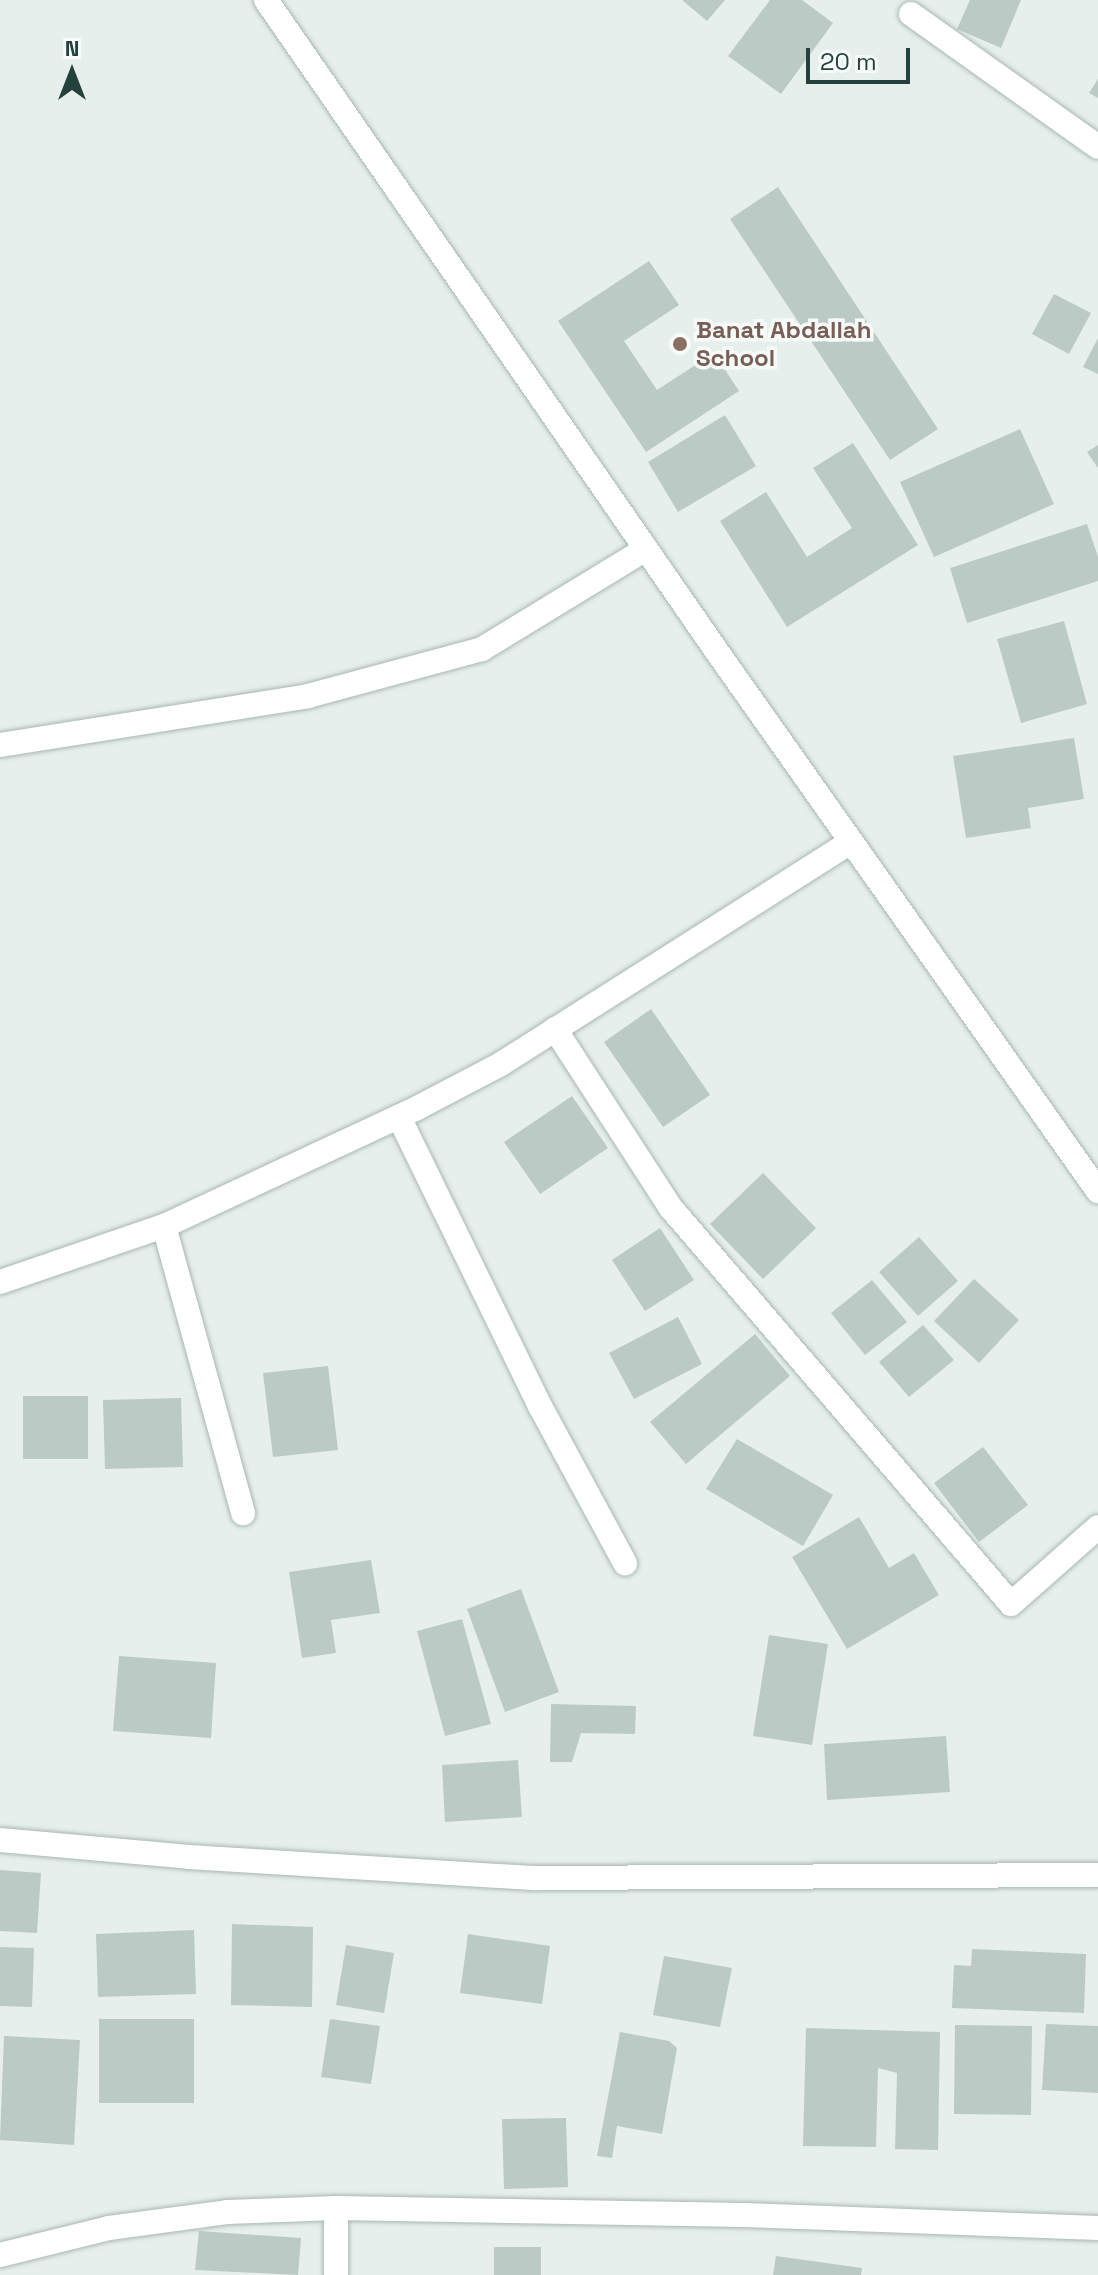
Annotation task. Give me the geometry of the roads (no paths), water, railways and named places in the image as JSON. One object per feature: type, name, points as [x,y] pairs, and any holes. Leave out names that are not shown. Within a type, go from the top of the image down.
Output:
[{"type":"street","points":[[266,0],[851,842],[1089,1165],[1098,1191]]},
{"type":"street","points":[[911,14],[1098,147]]},
{"type":"street","points":[[0,745],[308,696],[482,649],[646,549]]},
{"type":"street","points":[[0,1282],[164,1226],[399,1117],[501,1064],[851,842]]},
{"type":"street","points":[[555,1029],[670,1207],[1011,1604],[1098,1527]]},
{"type":"street","points":[[399,1117],[540,1406],[625,1563]]},
{"type":"street","points":[[164,1226],[243,1513]]},
{"type":"street","points":[[0,1840],[189,1857],[536,1878],[1098,1875]]},
{"type":"street","points":[[336,2208],[336,2275]]},
{"type":"street","points":[[0,2255],[109,2228],[212,2214],[336,2208],[744,2215],[1098,2228]]},
{"type":"place","name":"Banat Abdallah School","points":[[680,344]]}]
